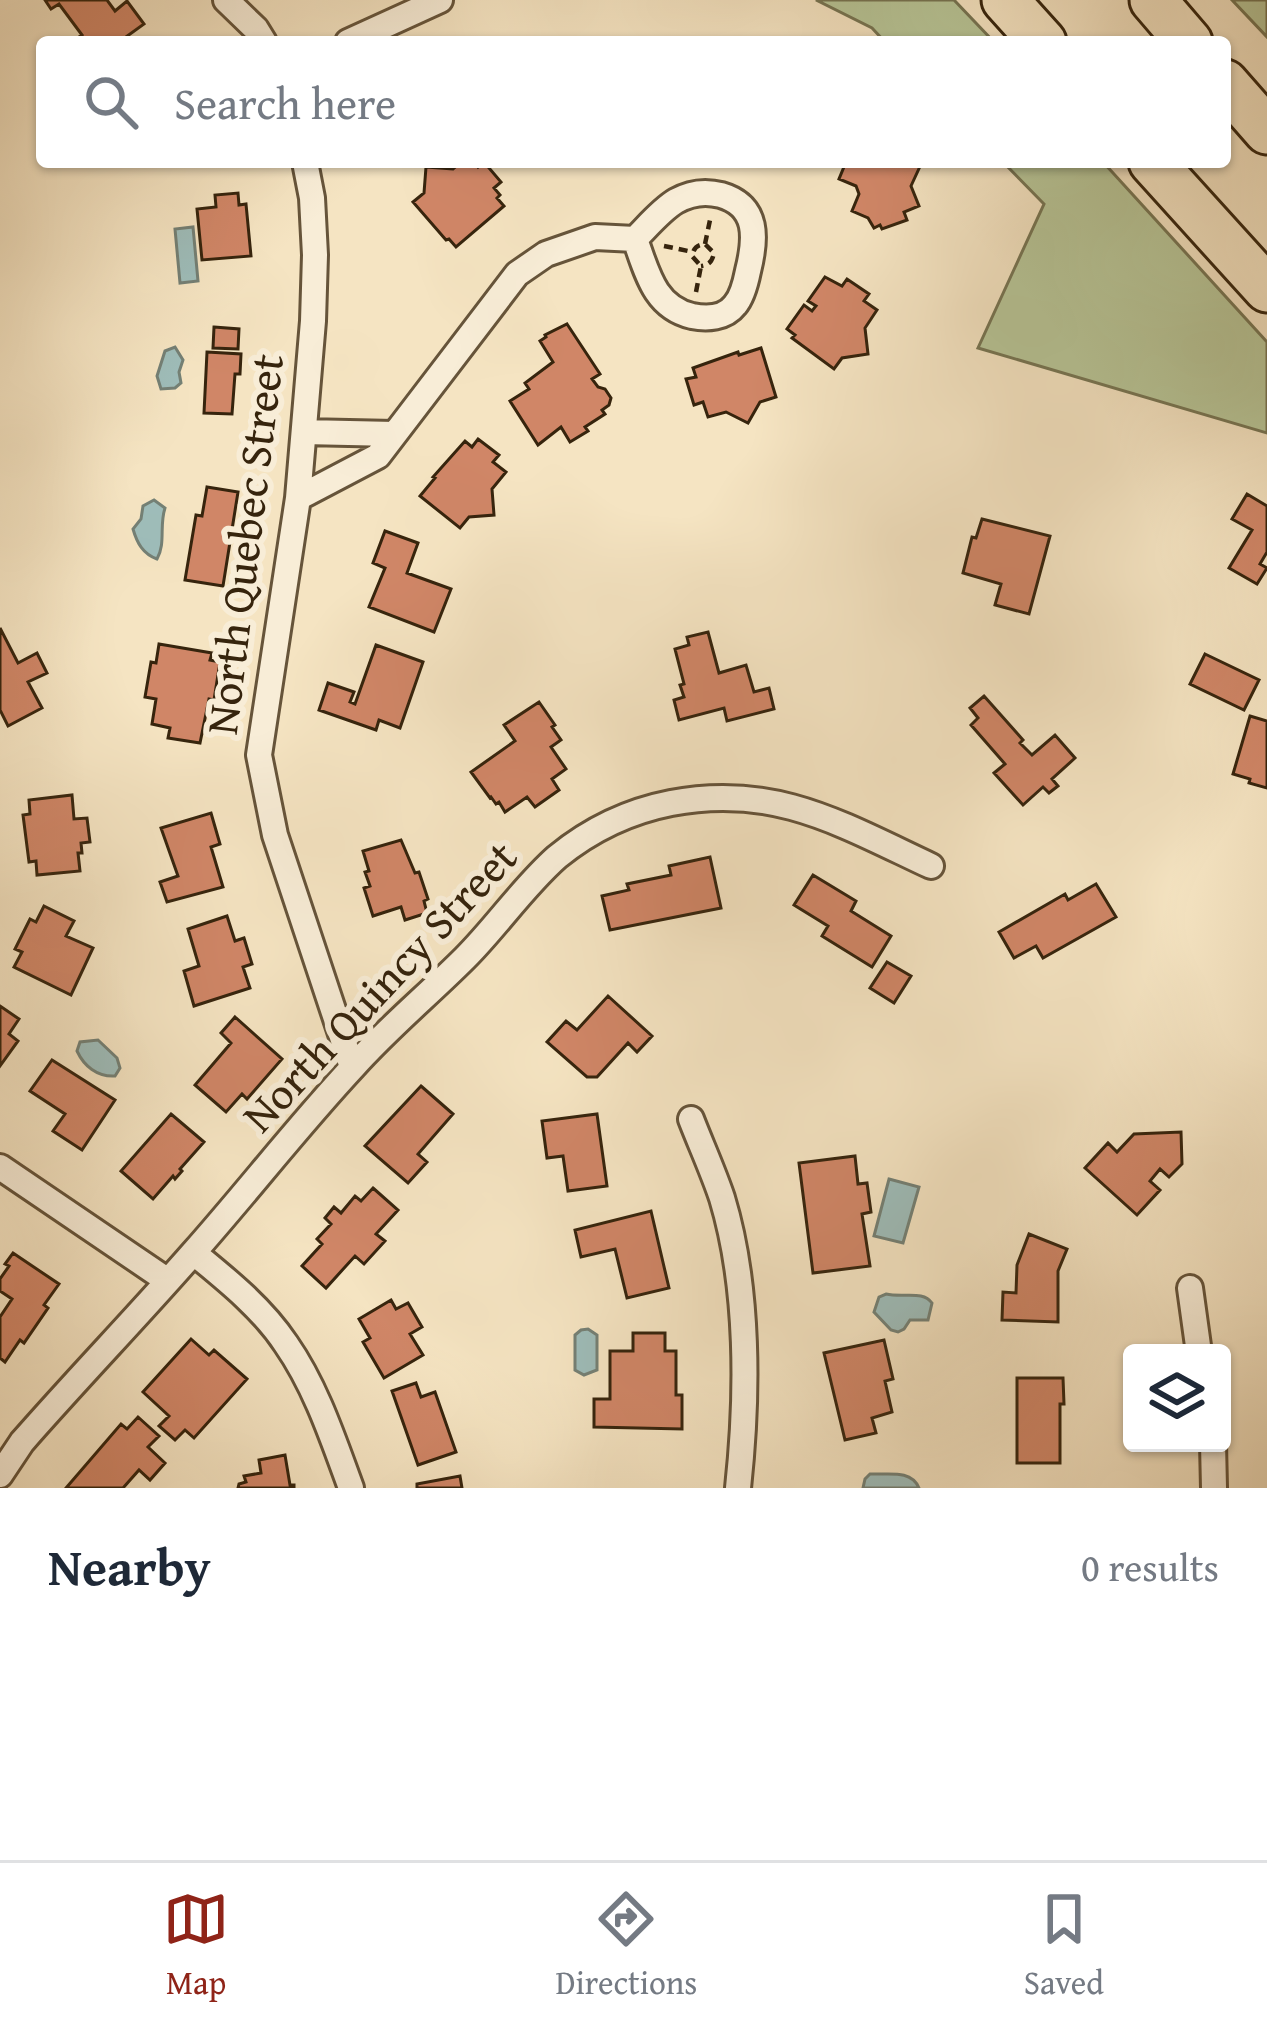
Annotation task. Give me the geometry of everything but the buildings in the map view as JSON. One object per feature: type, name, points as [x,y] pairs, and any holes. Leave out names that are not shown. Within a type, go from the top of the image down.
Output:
[{"type":"highway","points":[[1005,0],[1038,36]]},
{"type":"highway","points":[[1153,0],[1184,36]]},
{"type":"highway","points":[[1231,90],[1267,131]]},
{"type":"highway","points":[[1157,168],[1267,289]]},
{"type":"street","points":[[226,0],[260,36]]},
{"type":"street","points":[[361,36],[440,0]]},
{"type":"street","name":"North Quebec Street","points":[[305,168],[315,255],[313,321],[298,498],[259,755],[275,835],[352,1067]]},
{"type":"street","points":[[298,498],[378,456],[517,274],[546,254],[595,237],[635,239],[676,201],[711,192],[733,198],[746,210],[754,228],[747,278],[736,305],[722,315],[701,318],[679,313],[663,302],[652,284],[635,239]]},
{"type":"street","points":[[304,432],[394,434]]},
{"type":"street","name":"North Quincy Street","points":[[0,1475],[22,1442],[194,1252],[352,1067],[465,958],[558,856],[583,838],[622,817],[721,796],[814,812],[931,866]]},
{"type":"street","points":[[691,1119],[722,1199],[735,1262],[745,1368],[738,1488]]},
{"type":"street","points":[[0,1167],[168,1281]]},
{"type":"street","points":[[194,1252],[246,1298],[286,1344],[322,1411],[351,1488]]},
{"type":"street","points":[[1190,1288],[1198,1344]]},
{"type":"street","points":[[1213,1452],[1214,1488]]},
{"type":"green space","points":[[816,0],[954,0],[988,36],[879,36]]},
{"type":"green space","points":[[1232,0],[1267,0],[1267,37]]},
{"type":"green space","points":[[1009,168],[1108,168],[1267,342],[1267,433],[978,348],[1044,204]]},
{"type":"water","points":[[193,227],[198,281],[180,283],[175,229]]},
{"type":"water","points":[[175,347],[183,360],[181,383],[161,389],[157,376],[165,351]]},
{"type":"water","points":[[154,500],[165,508],[157,559],[141,547],[133,529],[143,506]]},
{"type":"water","points":[[98,1040],[117,1058],[120,1068],[115,1076],[92,1070],[77,1051],[80,1042]]},
{"type":"water","points":[[889,1179],[919,1187],[903,1243],[874,1236]]},
{"type":"water","points":[[879,1297],[928,1299],[932,1303],[928,1320],[910,1320],[904,1329],[891,1330],[874,1312]]},
{"type":"water","points":[[588,1329],[597,1335],[597,1370],[584,1375],[575,1370],[575,1335]]},
{"type":"water","points":[[870,1474],[905,1475],[919,1488],[863,1488]]}]
